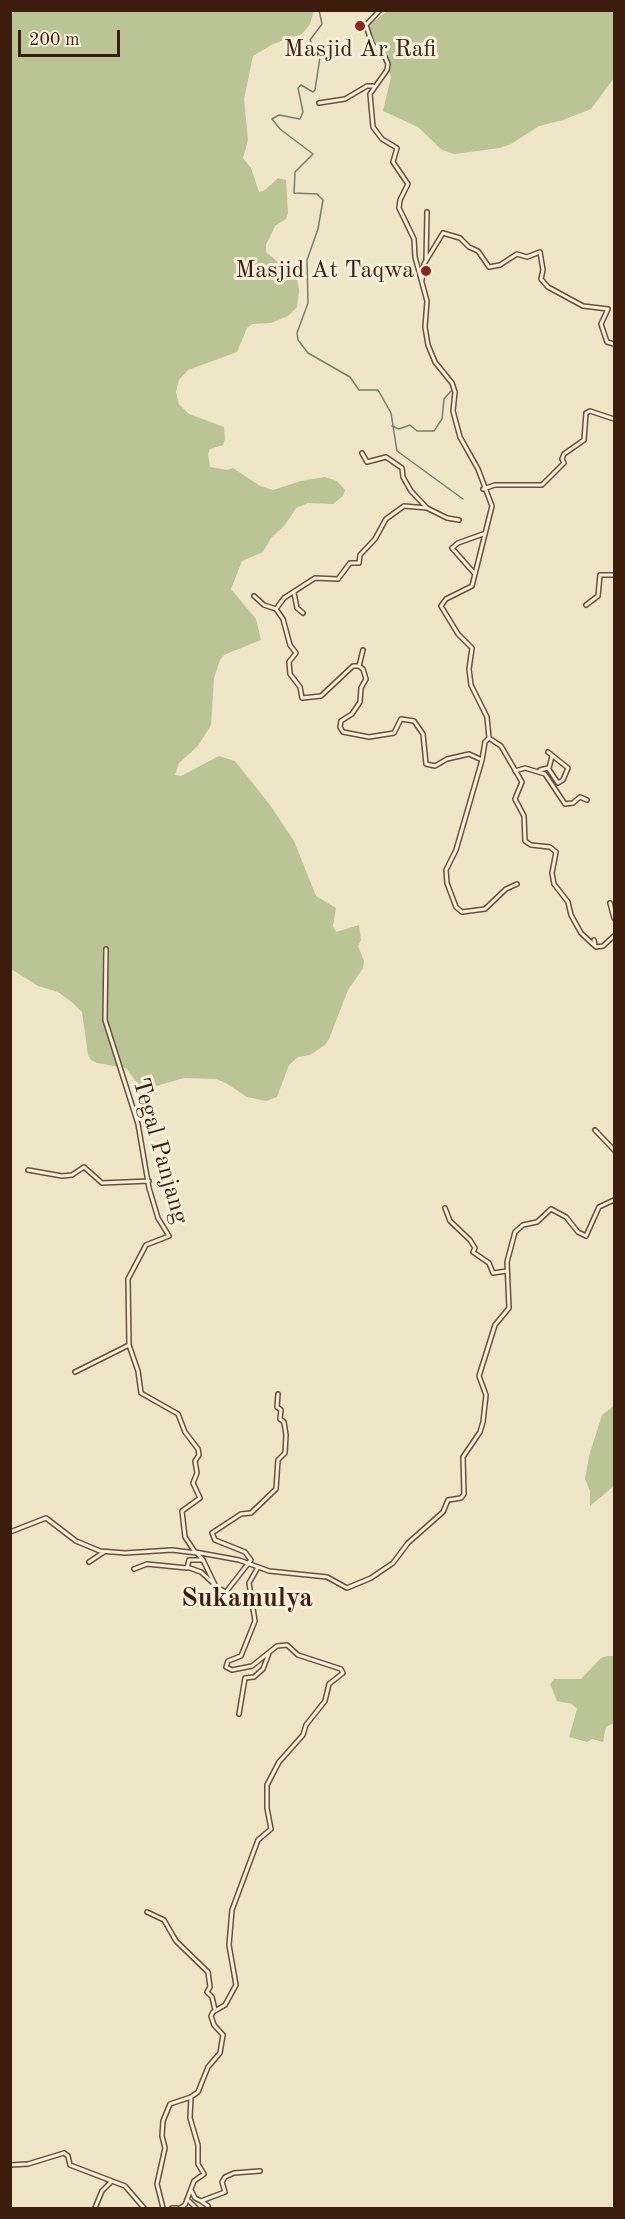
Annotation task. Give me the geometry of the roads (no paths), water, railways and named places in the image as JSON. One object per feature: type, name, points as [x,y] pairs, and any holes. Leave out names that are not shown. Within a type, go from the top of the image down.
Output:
[{"type":"street","points":[[380,10],[367,22],[366,29],[372,44],[387,60],[388,67],[373,87],[369,99],[373,127],[382,140],[396,148],[393,162],[408,184],[400,200],[399,208],[411,228],[421,284],[428,308],[425,327],[429,350],[454,387],[453,411],[462,442],[478,469],[483,489],[492,508],[483,534],[471,587],[446,599],[441,606],[458,634],[472,648],[469,669],[471,685],[486,713],[489,738],[501,746],[522,784],[515,799],[524,816],[524,839],[529,844],[548,846],[556,852],[552,873],[554,885],[568,902],[571,915],[581,933],[596,946],[605,945],[615,936]]},
{"type":"street","points":[[319,103],[345,99],[367,86],[373,87]]},
{"type":"street","points":[[421,284],[426,261],[427,212]]},
{"type":"street","points":[[426,261],[443,233],[460,238],[469,247],[478,250],[489,267],[500,265],[518,254],[527,257],[540,252],[543,269],[540,279],[548,287],[583,306],[608,309],[601,324],[607,342],[615,344]]},
{"type":"street","points":[[483,489],[495,485],[542,484],[564,463],[562,459],[564,454],[584,440],[584,421],[587,412],[615,419]]},
{"type":"street","points":[[362,453],[367,462],[386,457],[402,468],[403,477],[411,491],[427,508],[447,518],[459,520]]},
{"type":"street","points":[[276,609],[284,598],[315,578],[341,577],[350,563],[359,563],[360,555],[395,512],[407,506],[427,508]]},
{"type":"street","points":[[474,573],[453,547],[483,534]]},
{"type":"street","points":[[586,605],[598,596],[600,575],[615,575]]},
{"type":"street","points":[[294,593],[297,608],[303,613]]},
{"type":"street","points":[[254,596],[264,605],[276,609],[284,622],[290,645],[296,653],[289,662],[289,672],[300,687],[302,698],[321,696],[347,670],[359,666]]},
{"type":"street","points":[[363,650],[359,666],[366,676],[360,688],[361,700],[356,709],[340,723],[343,732],[368,736],[394,733],[401,719],[414,721],[423,734],[426,764],[436,766],[447,759],[469,754],[481,760]]},
{"type":"street","points":[[489,738],[484,742],[456,850],[446,870],[447,883],[456,907],[462,912],[485,909],[506,889],[517,884]]},
{"type":"street","points":[[548,752],[568,768],[563,780],[558,783],[549,768],[552,756]]},
{"type":"street","points":[[514,771],[519,768],[538,771],[549,777],[566,804],[573,803],[580,797],[587,800]]},
{"type":"street","points":[[538,771],[549,768]]},
{"type":"street","points":[[610,903],[615,918]]},
{"type":"street","points":[[594,940],[596,946]]},
{"type":"street","name":"Tegal Panjang","points":[[106,949],[105,1020],[138,1124],[158,1218],[169,1237],[146,1245],[129,1277],[129,1345],[138,1371],[141,1393],[178,1414],[184,1432],[198,1449],[199,1455],[195,1461],[197,1473],[193,1483],[200,1498],[182,1511],[185,1537],[195,1552]]},
{"type":"street","points":[[595,1130],[615,1150]]},
{"type":"street","points":[[28,1170],[62,1176],[72,1174],[84,1167],[95,1179],[106,1184],[149,1181]]},
{"type":"street","points":[[10,1532],[46,1518],[76,1541],[104,1552],[146,1550],[195,1552],[233,1558],[257,1569],[293,1576],[327,1577],[342,1587],[352,1588],[393,1563],[408,1543],[443,1512],[448,1500],[463,1497],[464,1455],[480,1432],[483,1419],[486,1395],[479,1376],[495,1325],[509,1308],[507,1271],[515,1232],[523,1225],[537,1222],[551,1209],[566,1217],[583,1236],[588,1234],[599,1207],[615,1200]]},
{"type":"street","points":[[445,1208],[451,1223],[470,1240],[475,1248],[474,1254],[489,1263],[493,1273],[507,1271]]},
{"type":"street","points":[[75,1372],[129,1345]]},
{"type":"street","points":[[134,1569],[147,1564],[187,1567],[201,1572],[226,1592],[251,1560],[249,1554],[220,1544],[212,1533],[241,1514],[251,1513],[276,1489],[278,1460],[285,1453],[286,1435],[280,1410],[277,1407],[278,1394]]},
{"type":"street","points":[[89,1562],[104,1552]]},
{"type":"street","points":[[195,1552],[203,1560],[215,1585]]},
{"type":"street","points":[[187,1567],[189,1560],[203,1560]]},
{"type":"street","points":[[215,2010],[225,2005],[236,1985],[229,1949],[232,1910],[257,1842],[271,1829],[267,1808],[268,1782],[281,1758],[303,1735],[306,1725],[325,1701],[329,1684],[343,1674],[340,1669],[298,1655],[287,1645],[277,1646],[252,1666],[232,1670],[225,1665],[241,1656],[255,1621],[249,1583],[257,1569]]},
{"type":"street","points":[[239,1714],[244,1678],[256,1676],[263,1669],[269,1652]]},
{"type":"street","points":[[147,1912],[164,1920],[176,1941],[207,1972],[210,1987],[207,1992],[213,2001],[215,2010],[212,2018],[223,2035],[218,2056],[208,2067],[202,2087],[191,2097],[170,2104],[163,2121],[162,2136],[165,2148],[158,2184],[163,2208]]},
{"type":"street","points":[[176,2208],[187,2199],[194,2181],[204,2172],[198,2162],[195,2129],[189,2111],[191,2097]]},
{"type":"street","points":[[10,2165],[30,2163],[64,2152],[68,2156],[70,2165],[125,2186],[144,2208]]},
{"type":"street","points":[[201,2201],[226,2191],[222,2182],[225,2176],[260,2171]]},
{"type":"street","points":[[95,2208],[102,2191],[111,2181]]},
{"type":"street","points":[[191,2188],[195,2198],[208,2206]]},
{"type":"street","points":[[187,2199],[196,2208]]},
{"type":"waterway","points":[[319,10],[322,24],[310,40],[320,57],[315,90],[313,92],[301,85],[298,88],[303,112],[300,119],[279,115],[272,119],[280,129],[313,154],[295,172],[294,193],[317,194],[323,200],[318,229],[307,260],[308,303],[297,333],[298,340],[308,353],[350,377],[359,390],[378,390],[391,413],[397,451],[463,499]]},
{"type":"waterway","points":[[392,426],[399,429],[410,425],[417,431],[434,431],[442,419],[444,399],[451,391]]},
{"type":"place","name":"Masjid Ar Rafi","points":[[360,26]]},
{"type":"place","name":"Masjid At Taqwa","points":[[426,271]]},
{"type":"district","name":"Sukamulya","points":[[247,1599]]}]
